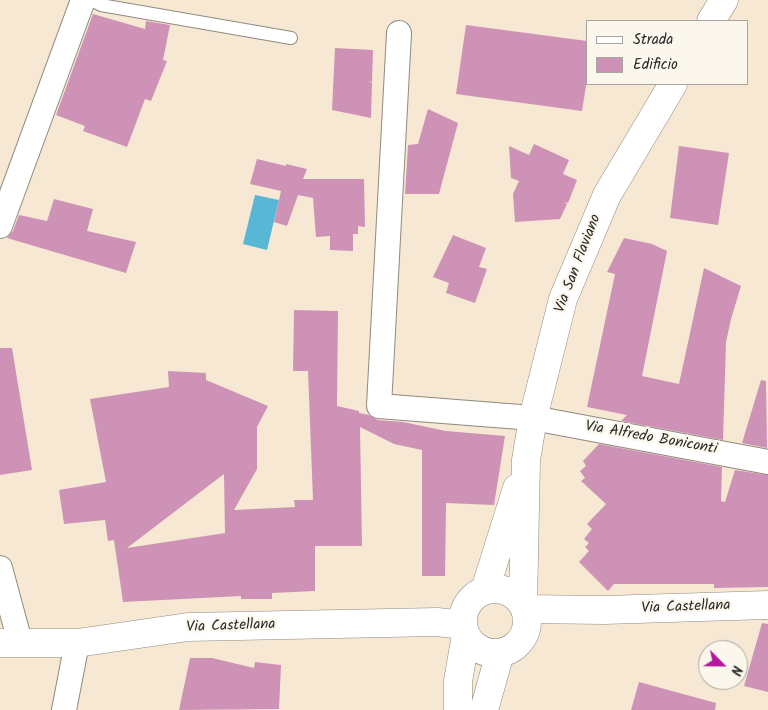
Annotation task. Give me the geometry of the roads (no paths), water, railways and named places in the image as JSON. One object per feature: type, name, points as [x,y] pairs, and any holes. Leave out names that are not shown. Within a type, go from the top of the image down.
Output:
[{"type":"street","points":[[0,226],[84,0]]},
{"type":"street","points":[[712,20],[724,0]]},
{"type":"street","name":"Via Alfredo Boniconti","points":[[399,33],[379,406],[533,418],[768,462]]},
{"type":"street","name":"Via San Flaviano","points":[[485,590],[526,460],[533,418],[563,299],[607,195],[672,85]]},
{"type":"street","name":"Via San Flaviano","points":[[524,616],[526,460]]},
{"type":"street","points":[[0,568],[10,642]]},
{"type":"street","points":[[458,710],[458,681],[464,614],[468,603],[475,595],[485,590],[496,588],[507,590],[516,596],[524,616],[518,644],[509,650],[500,653],[489,653],[480,649],[472,643],[464,630]]},
{"type":"street","name":"Via Castellana","points":[[524,616],[604,610],[768,606]]},
{"type":"street","name":"Via Castellana","points":[[10,642],[77,643],[188,627],[437,622],[464,630]]},
{"type":"street","points":[[64,710],[77,643]]},
{"type":"street","points":[[484,710],[500,653]]},
{"type":"lane","points":[[91,0],[101,5],[291,38]]},
{"type":"water","points":[[255,195],[279,200],[267,250],[243,244]]}]
